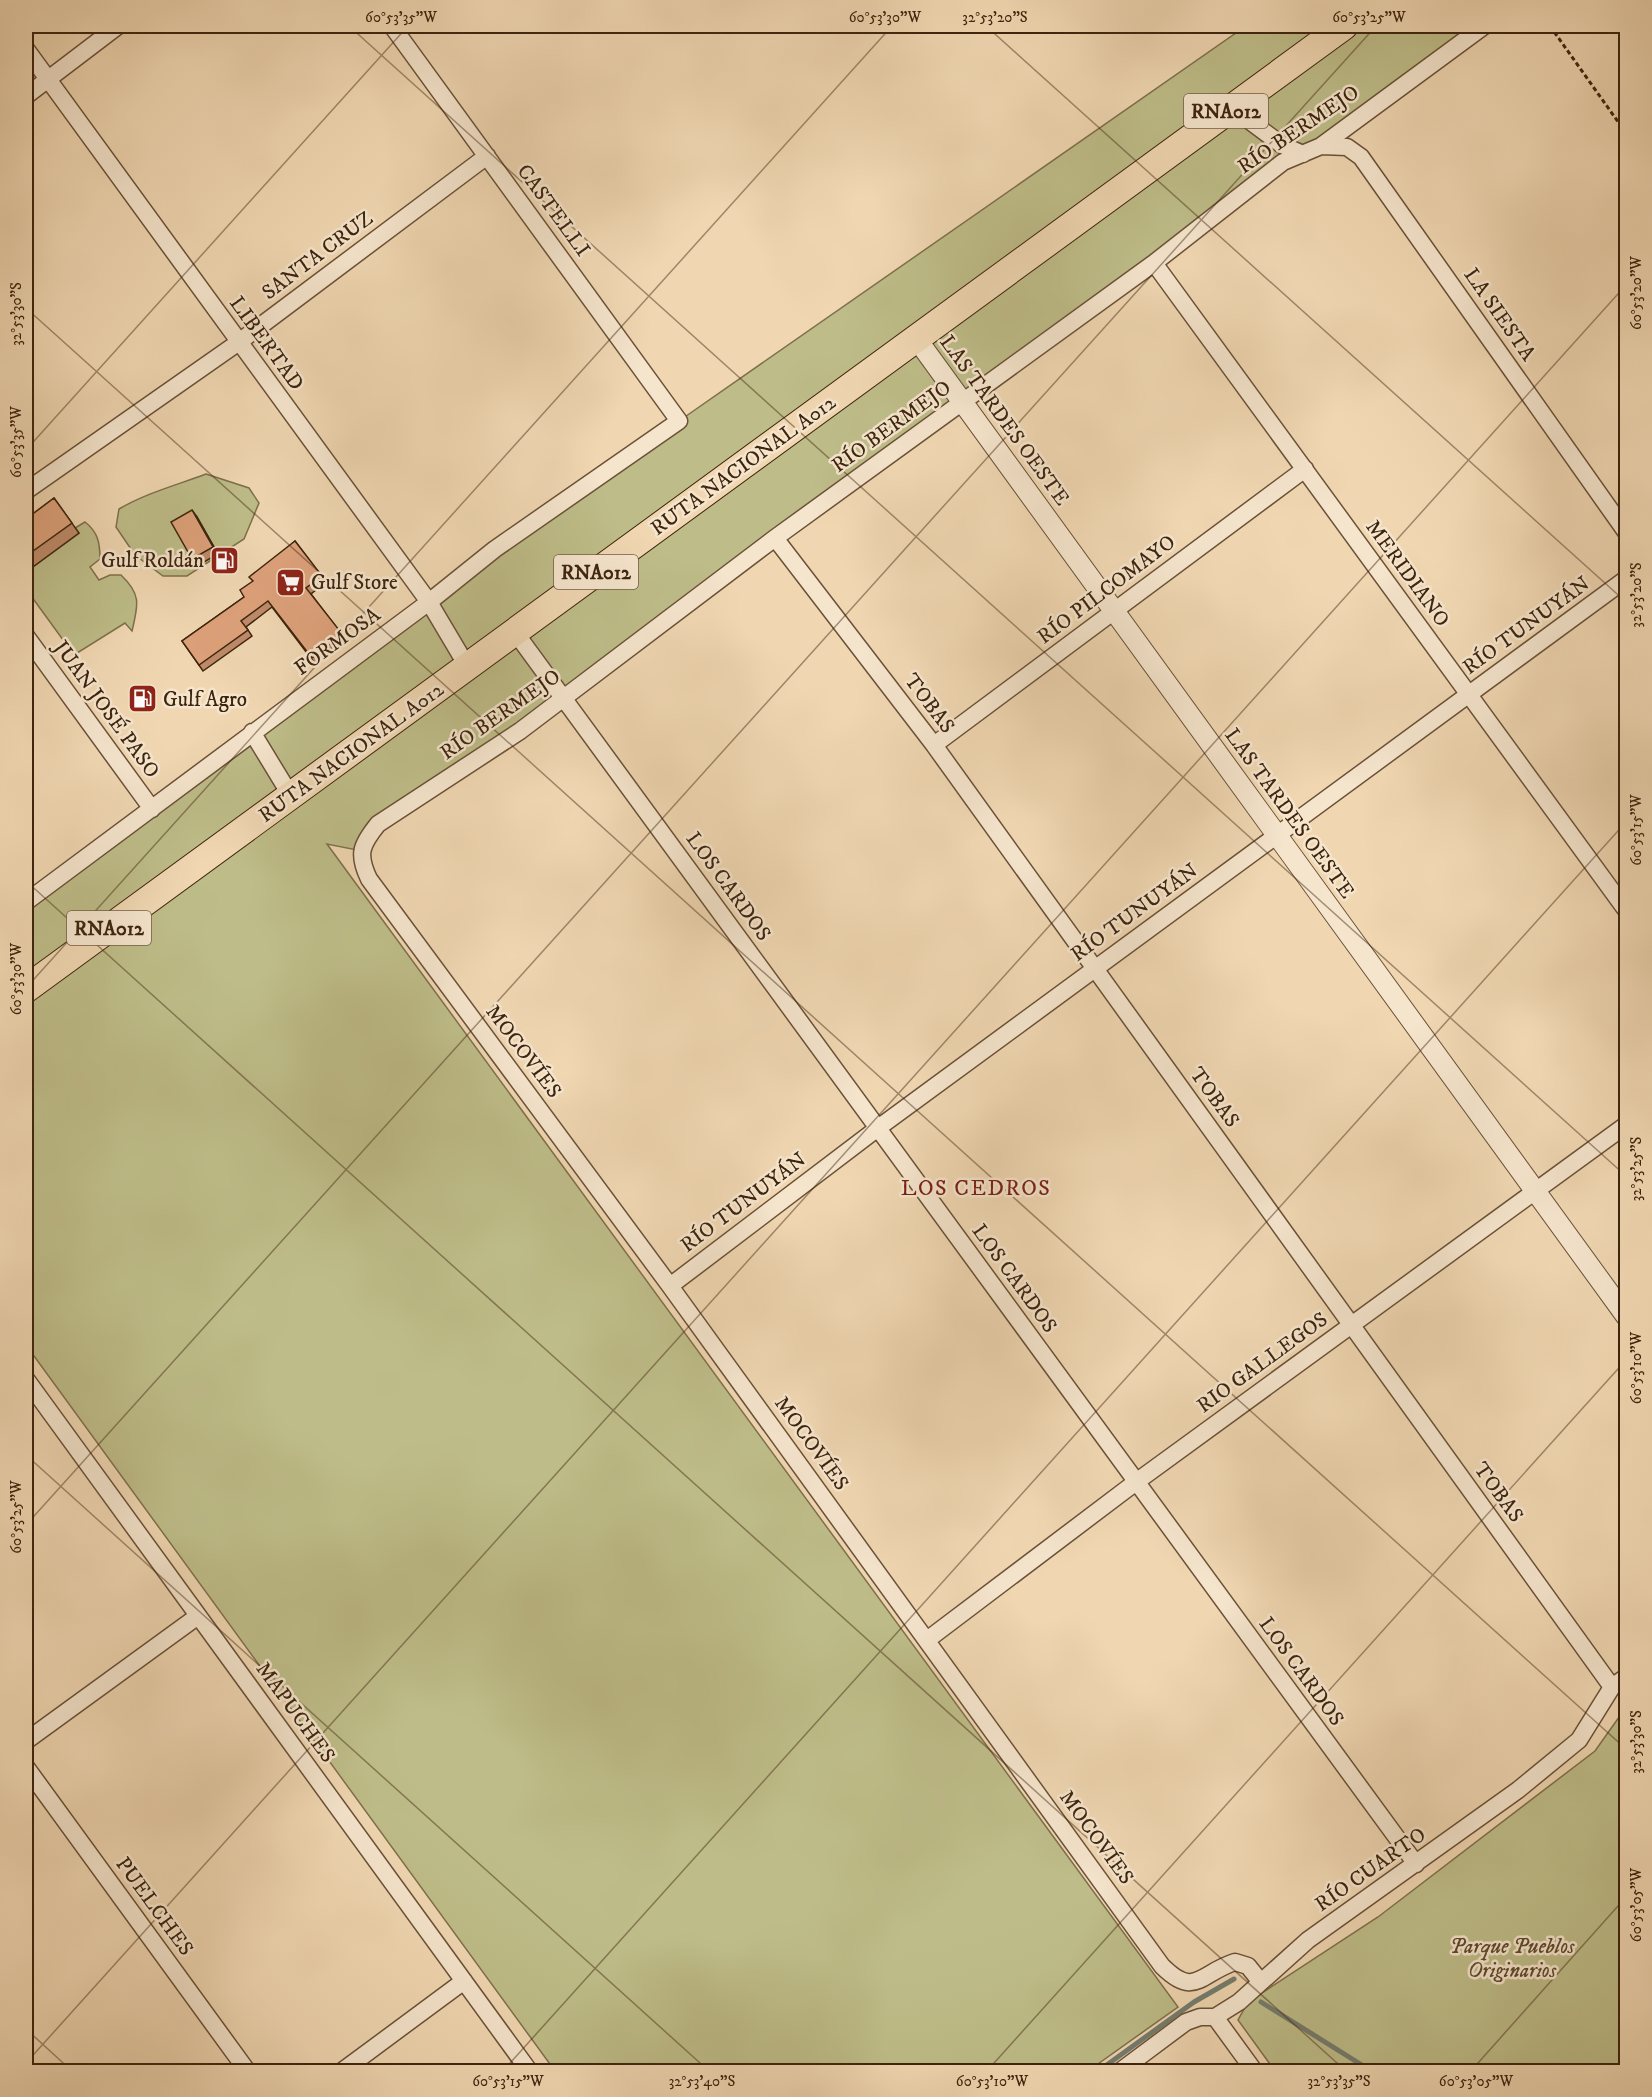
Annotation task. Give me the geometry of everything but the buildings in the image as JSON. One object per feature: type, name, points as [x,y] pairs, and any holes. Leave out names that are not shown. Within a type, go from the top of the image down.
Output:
[{"type":"highway","name":"RUTA NACIONAL A012","points":[[26,989],[1344,26]]},
{"type":"street","points":[[26,96],[118,26]]},
{"type":"street","name":"CASTELLI","points":[[392,26],[679,421]]},
{"type":"street","name":"RÍO BERMEJO","points":[[362,851],[366,839],[378,824],[520,731],[775,538],[1154,263],[1283,162],[1321,146],[1484,26]]},
{"type":"street","name":"LIBERTAD","points":[[26,49],[429,602],[467,666]]},
{"type":"street","points":[[1232,107],[1282,145],[1303,154]]},
{"type":"street","name":"LA SIESTA","points":[[1321,146],[1347,147],[1361,157],[1626,532]]},
{"type":"street","name":"SANTA CRUZ","points":[[26,491],[239,342],[487,156]]},
{"type":"street","name":"MERIDIANO","points":[[1154,263],[1626,910]]},
{"type":"street","name":"LAS TARDES OESTE","points":[[916,338],[1626,1316]]},
{"type":"street","name":"FORMOSA","points":[[26,902],[429,602],[495,549],[679,421]]},
{"type":"street","name":"RÍO PILCOMAYO","points":[[934,745],[1305,469]]},
{"type":"street","name":"TOBAS","points":[[775,538],[934,745],[1612,1687]]},
{"type":"street","name":"RÍO TUNUYÁN","points":[[670,1286],[878,1128],[1626,579]]},
{"type":"street","name":"LOS CARDOS","points":[[515,632],[1416,1864]]},
{"type":"street","name":"JUAN JOSÉ PASO","points":[[26,636],[152,809]]},
{"type":"street","points":[[252,732],[291,796]]},
{"type":"street","name":"MOCOVÍES","points":[[362,851],[361,862],[369,879],[670,1286],[1162,1966],[1177,1981],[1189,1983],[1235,1962],[1248,1966],[1260,1981]]},
{"type":"street","name":"RIO GALLEGOS","points":[[927,1640],[1136,1482],[1626,1125]]},
{"type":"street","name":"MAPUCHES","points":[[26,1379],[530,2072]]},
{"type":"street","points":[[26,1741],[198,1616]]},
{"type":"street","name":"RÍO CUARTO","points":[[1119,2072],[1186,2022],[1200,2017],[1215,2017],[1239,2002],[1308,1940],[1518,1790],[1579,1740],[1612,1687],[1626,1677]]},
{"type":"street","name":"PUELCHES","points":[[26,1767],[248,2072]]},
{"type":"street","points":[[341,2072],[464,1981]]},
{"type":"street","points":[[1215,2017],[1255,2072]]},
{"type":"path","points":[[1550,26],[1626,133]]},
{"type":"green space","points":[[1246,26],[1484,26],[378,824],[362,851],[327,844],[1178,2007],[1088,2071],[555,2071],[26,1345],[26,902],[679,421]]},
{"type":"green space","points":[[206,474],[249,488],[259,503],[244,539],[187,576],[163,576],[135,555],[116,527],[119,509],[151,494]]},
{"type":"green space","points":[[85,522],[95,534],[99,548],[100,559],[90,567],[99,580],[110,575],[121,575],[135,595],[137,607],[132,631],[125,623],[74,655],[26,589],[26,572],[79,533],[75,528]]},
{"type":"green space","name":"Parque Pueblos Originarios","points":[[1626,1712],[1626,2071],[1275,2071],[1238,2020],[1248,2002],[1378,1917],[1595,1751],[1622,1713]]},
{"type":"waterway","points":[[1097,2072],[1194,2002],[1234,1979]]},
{"type":"waterway","points":[[1261,2002],[1373,2072]]},
{"type":"place","name":"Gulf Roldán","points":[[225,560]]},
{"type":"place","name":"Gulf Store","points":[[290,582]]},
{"type":"place","name":"Gulf Agro","points":[[142,699]]},
{"type":"district","name":"LOS CEDROS","points":[[976,1187]]}]
